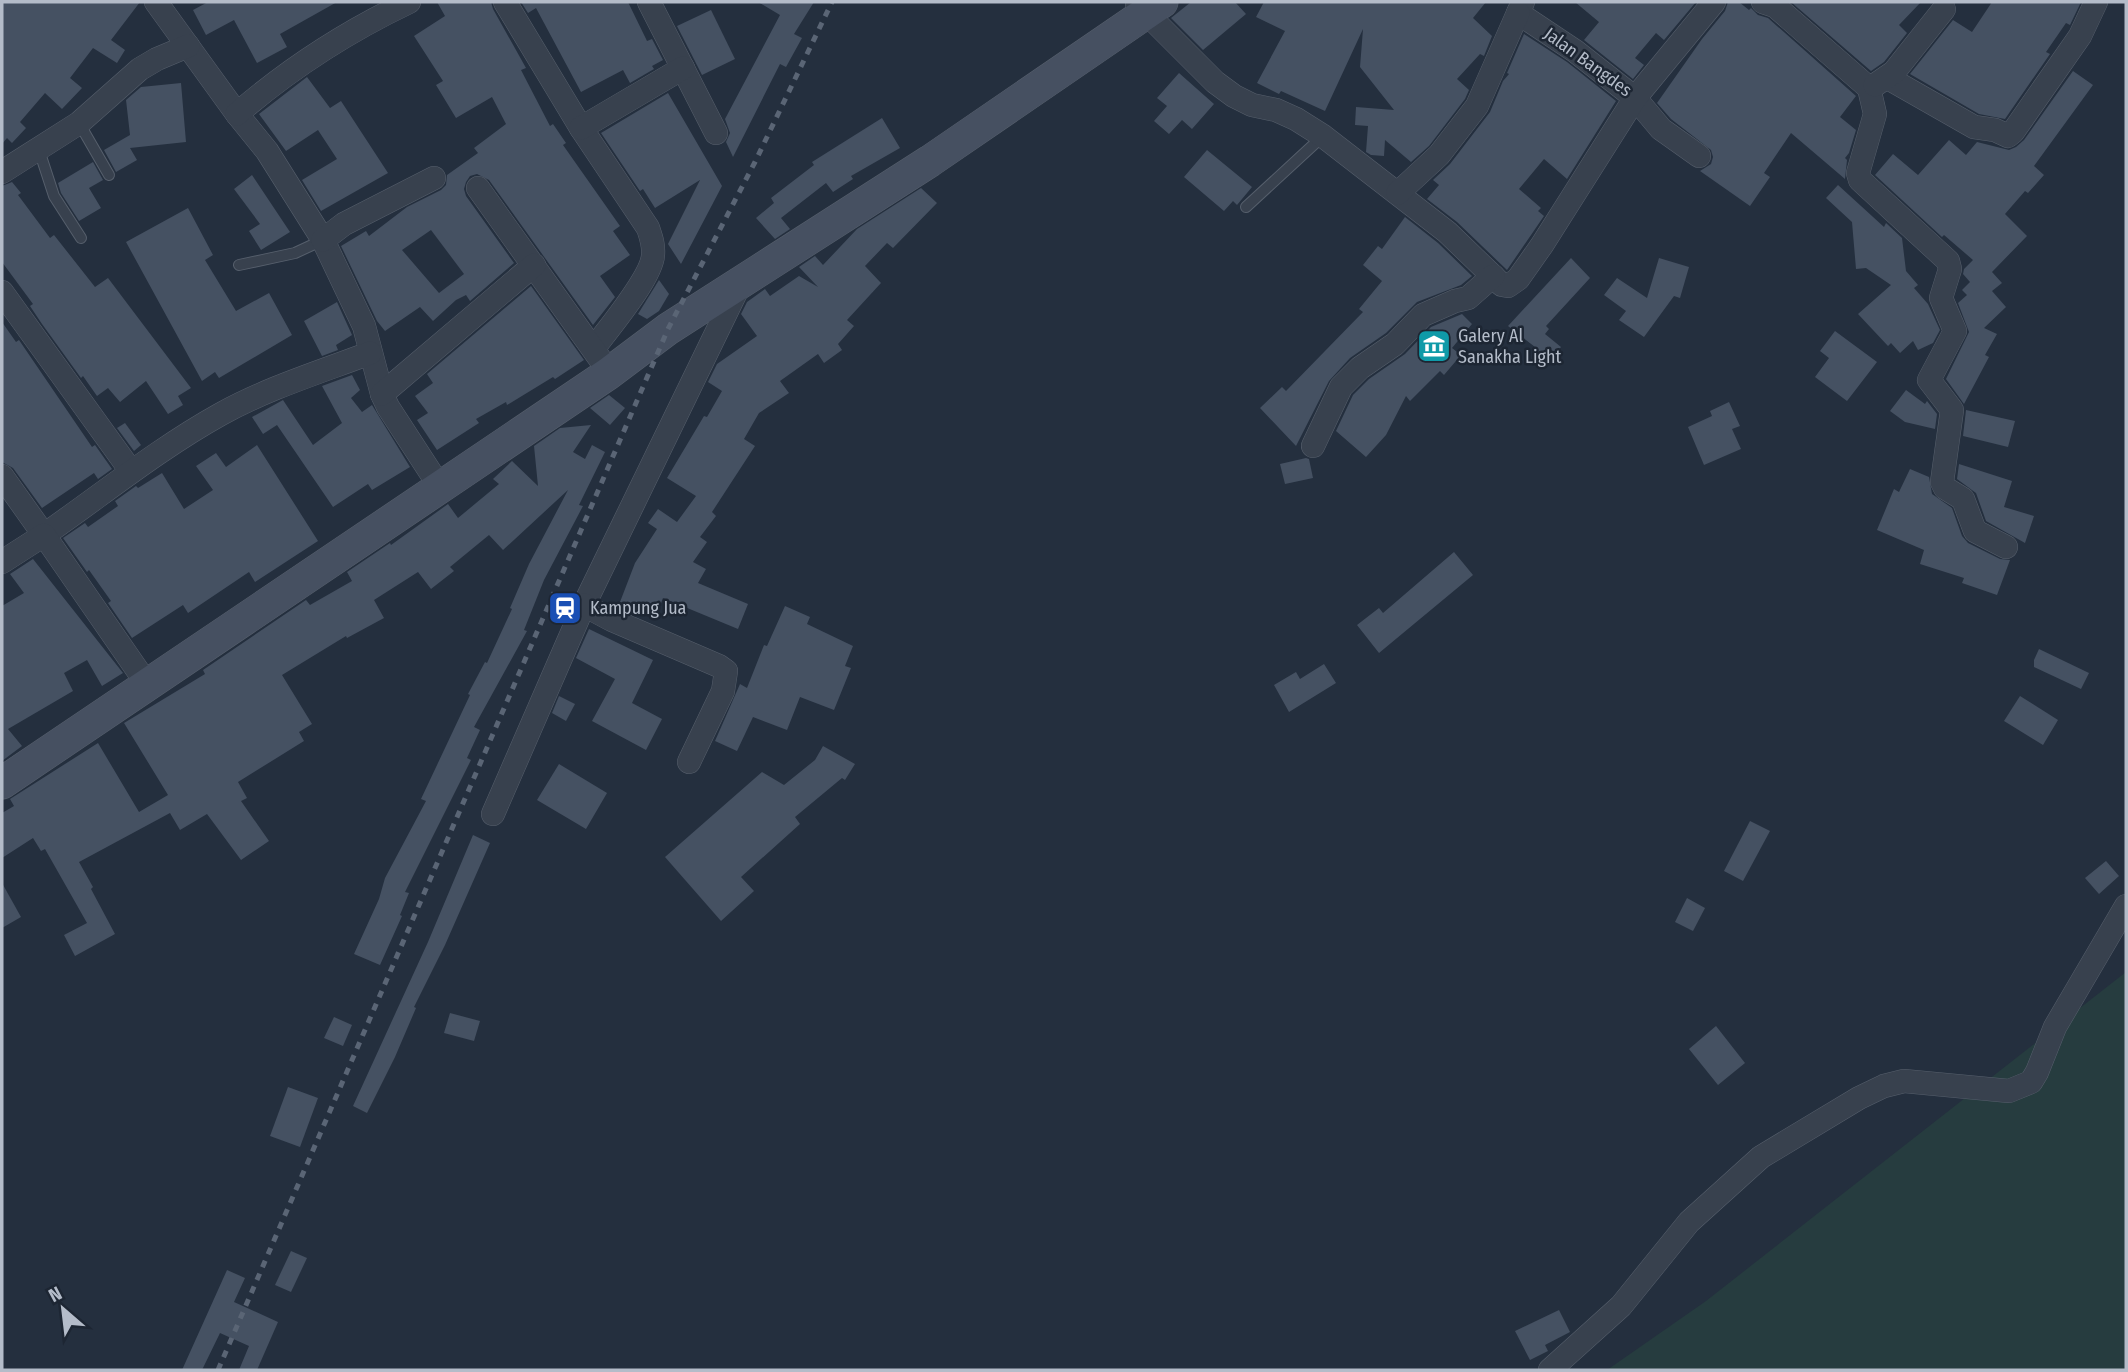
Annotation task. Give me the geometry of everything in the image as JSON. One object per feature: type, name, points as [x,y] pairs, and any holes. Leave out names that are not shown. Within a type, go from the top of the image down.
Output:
[{"type":"street","points":[[156,2],[267,151],[323,240],[364,327],[388,407],[440,487]]},
{"type":"street","points":[[237,114],[271,84],[319,50],[409,2]]},
{"type":"street","points":[[505,2],[581,128],[648,228],[653,257],[648,274],[601,361]]},
{"type":"street","points":[[649,2],[716,133]]},
{"type":"street","name":"Jalan Bangdes","points":[[1521,7],[1635,98],[1714,2]]},
{"type":"street","points":[[1772,3],[1879,83],[1974,127],[2010,135],[2080,37],[2096,2]]},
{"type":"street","points":[[2,783],[440,487],[601,361],[668,329],[930,161],[1148,5],[1197,66],[1234,96],[1252,105],[1276,110],[1323,136],[1447,232],[1502,285],[1508,285],[1518,279],[1635,98],[1661,130],[1699,156]]},
{"type":"street","points":[[1398,193],[1439,155],[1477,106],[1521,7]]},
{"type":"street","points":[[1944,9],[1879,83],[1875,114],[1858,173],[1860,180],[1950,265],[1941,298],[1955,331],[1928,380],[1952,410],[1942,482],[1945,488],[1963,499],[1975,531],[2006,547]]},
{"type":"street","points":[[2,172],[79,124],[140,69],[188,46]]},
{"type":"street","points":[[581,128],[683,68]]},
{"type":"street","points":[[323,240],[344,224],[434,178]]},
{"type":"street","points":[[478,188],[601,361]]},
{"type":"street","points":[[382,394],[534,265]]},
{"type":"street","points":[[1314,446],[1341,387],[1360,368],[1395,344],[1423,315],[1468,298],[1493,276]]},
{"type":"street","points":[[493,814],[583,605],[741,282]]},
{"type":"street","points":[[2,292],[131,471]]},
{"type":"street","points":[[2,562],[44,535],[131,471],[220,415],[261,395],[370,354]]},
{"type":"street","points":[[2,476],[147,684]]},
{"type":"street","points":[[583,605],[726,671],[723,691],[689,762]]},
{"type":"street","points":[[1550,1370],[1620,1306],[1689,1222],[1761,1157],[1858,1098],[1884,1086],[1904,1081],[2009,1091],[2031,1082],[2055,1027],[2126,906]]},
{"type":"lane","points":[[79,124],[109,175]]},
{"type":"lane","points":[[1246,207],[1323,136]]},
{"type":"lane","points":[[39,150],[54,196],[81,238]]},
{"type":"lane","points":[[239,265],[295,253],[323,240]]},
{"type":"green space","points":[[2126,972],[2126,1370],[1607,1370],[1706,1301]]},
{"type":"building","points":[[2,2],[140,2],[111,40],[125,50],[117,63],[93,48],[70,78],[82,88],[62,109],[45,93],[20,122],[26,128],[12,143],[7,138],[2,144]]},
{"type":"building","points":[[208,2],[337,2],[280,34],[287,47],[257,63],[234,20],[206,35],[193,10]]},
{"type":"building","points":[[437,2],[491,2],[526,68],[521,70],[550,126],[553,124],[566,143],[563,145],[620,226],[613,231],[630,255],[600,276],[615,297],[593,325],[489,180],[477,174],[470,176],[466,182],[466,196],[514,263],[470,301],[466,295],[456,300],[433,321],[420,307],[385,331],[377,321],[341,246],[366,231],[369,236],[407,207],[441,190],[446,185],[447,175],[478,153],[474,148],[506,124],[492,97],[456,118],[436,85],[443,81],[414,36],[445,16]],"holes":[[[431,230],[464,274],[439,293],[402,250]]]},
{"type":"building","points":[[521,2],[628,2],[647,41],[652,39],[663,60],[652,66],[654,69],[630,83],[623,70],[581,92],[536,8],[528,13]]},
{"type":"building","points":[[758,2],[814,2],[794,34],[802,38],[786,67],[780,64],[733,157],[726,142],[730,133],[725,119],[780,15]]},
{"type":"building","points":[[1191,2],[1235,2],[1246,14],[1203,50],[1171,18]]},
{"type":"building","points":[[1264,2],[1486,2],[1473,18],[1492,36],[1484,56],[1480,54],[1457,79],[1469,90],[1465,99],[1429,146],[1411,162],[1385,140],[1384,156],[1366,152],[1368,126],[1355,125],[1356,107],[1394,110],[1360,67],[1363,29],[1325,111],[1257,83],[1285,31],[1256,17]]},
{"type":"building","points":[[1575,2],[1696,2],[1664,40],[1656,33],[1635,58],[1644,65],[1633,79],[1584,40],[1599,22]]},
{"type":"building","points":[[1728,2],[1739,2],[1758,15],[1768,18],[1856,96],[1840,117],[1856,130],[1845,158],[1845,179],[1791,133],[1764,173],[1770,177],[1750,206],[1700,171],[1711,164],[1711,150],[1671,119],[1657,103],[1725,11]]},
{"type":"building","points":[[1791,2],[1921,2],[1899,25],[1907,33],[1884,62],[1871,71]]},
{"type":"building","points":[[1992,2],[2081,2],[2070,25],[2066,23],[2046,52],[2050,54],[2005,119],[1979,114],[1910,74],[1953,20],[1972,32]]},
{"type":"building","points":[[711,10],[735,59],[702,75],[677,26]]},
{"type":"building","points":[[1524,34],[1567,62],[1616,101],[1567,179],[1544,159],[1519,189],[1541,208],[1538,211],[1544,216],[1507,270],[1457,222],[1427,199],[1439,185],[1433,180],[1450,164],[1490,112],[1503,81],[1509,74],[1507,73]]},
{"type":"building","points":[[2073,71],[2093,85],[2034,166],[2044,175],[2028,193],[2025,191],[2005,214],[2027,236],[1992,272],[2002,283],[1992,291],[2006,307],[1984,328],[1997,334],[1985,355],[1989,357],[1964,404],[1946,379],[1969,332],[1958,303],[1967,295],[1962,290],[1970,282],[1963,274],[1973,260],[1944,235],[1942,237],[1875,175],[1893,154],[1918,175],[1949,140],[1966,155],[1977,142],[2009,150],[2016,147],[2024,140]]},
{"type":"building","points":[[1179,73],[1214,104],[1192,129],[1182,120],[1169,134],[1154,121],[1167,106],[1157,98]]},
{"type":"building","points":[[307,77],[330,108],[341,101],[388,173],[321,211],[302,180],[337,159],[318,130],[286,151],[259,114]]},
{"type":"building","points":[[181,83],[186,142],[130,148],[137,160],[116,172],[104,150],[130,135],[126,100],[141,87]]},
{"type":"building","points":[[668,93],[722,186],[681,264],[668,244],[700,180],[655,208],[643,189],[640,191],[601,133]]},
{"type":"building","points":[[882,118],[900,148],[851,176],[853,179],[833,192],[826,183],[781,218],[790,229],[775,239],[756,218],[774,203],[771,198],[814,165],[812,162]]},
{"type":"building","points":[[1207,150],[1252,187],[1237,205],[1233,201],[1224,211],[1184,177]]},
{"type":"building","points":[[93,162],[103,180],[89,188],[101,208],[79,221],[61,193],[58,183]]},
{"type":"building","points":[[252,175],[290,232],[261,250],[249,231],[260,224],[234,189]]},
{"type":"building","points":[[12,182],[21,193],[18,195],[50,238],[54,235],[95,287],[108,278],[191,388],[178,396],[183,405],[168,414],[146,381],[120,402],[108,388],[97,396],[83,376],[81,378],[2,262],[2,186]]},
{"type":"building","points":[[1838,185],[1884,227],[1886,223],[1902,238],[1906,271],[1918,285],[1914,288],[1928,304],[1940,330],[1933,343],[1918,350],[1913,341],[1900,353],[1891,343],[1888,346],[1858,314],[1891,285],[1866,268],[1856,269],[1852,222],[1826,198]]},
{"type":"building","points":[[921,188],[937,203],[893,248],[887,243],[865,266],[881,283],[847,320],[854,326],[838,344],[842,350],[824,363],[818,354],[780,381],[789,393],[759,413],[744,439],[755,446],[712,512],[716,516],[700,537],[707,542],[693,562],[706,569],[698,583],[748,604],[738,629],[663,598],[656,616],[620,602],[635,563],[657,529],[648,523],[658,509],[677,522],[696,496],[667,478],[722,391],[708,382],[717,364],[757,336],[741,314],[747,302],[765,289],[770,296],[799,276],[818,287],[799,267],[815,256],[823,265],[857,229]]},
{"type":"building","points":[[188,208],[213,255],[205,260],[236,311],[269,293],[292,335],[219,378],[215,372],[202,381],[126,242]]},
{"type":"building","points":[[1405,217],[1438,243],[1472,276],[1461,285],[1417,302],[1386,333],[1350,358],[1329,381],[1296,446],[1260,408],[1282,387],[1286,391],[1363,312],[1359,309],[1382,281],[1363,265],[1378,246],[1382,249]]},
{"type":"building","points":[[1571,258],[1590,278],[1546,326],[1549,329],[1545,334],[1561,347],[1547,365],[1532,352],[1535,347],[1508,326]]},
{"type":"building","points":[[1659,258],[1689,267],[1680,298],[1674,296],[1644,337],[1619,320],[1626,311],[1604,295],[1617,278],[1647,298]]},
{"type":"building","points":[[659,280],[669,294],[659,311],[647,319],[638,314]]},
{"type":"building","points":[[531,286],[584,360],[555,379],[553,377],[507,405],[506,402],[476,419],[479,423],[437,450],[417,420],[428,413],[415,396],[433,383],[427,374]]},
{"type":"building","points":[[337,302],[352,335],[336,345],[338,350],[322,356],[304,321]]},
{"type":"building","points":[[1462,314],[1472,324],[1452,348],[1461,355],[1444,375],[1440,371],[1410,401],[1406,396],[1386,435],[1366,457],[1336,431],[1353,395],[1369,379],[1405,354],[1431,327]]},
{"type":"building","points":[[2,322],[16,342],[19,340],[92,447],[95,445],[112,469],[98,479],[94,473],[42,508],[13,468],[2,462]]},
{"type":"building","points":[[1835,331],[1877,362],[1847,401],[1815,377],[1829,358],[1820,351]]},
{"type":"building","points":[[352,375],[360,390],[351,398],[362,412],[372,405],[410,467],[372,490],[368,484],[333,507],[277,425],[263,434],[252,417],[283,400],[313,445],[342,423],[322,386]]},
{"type":"building","points":[[1906,390],[1925,404],[1927,401],[1937,414],[1935,429],[1905,422],[1890,411]]},
{"type":"building","points":[[609,395],[625,408],[610,425],[590,408]]},
{"type":"building","points":[[1729,402],[1740,426],[1732,429],[1741,449],[1704,465],[1688,427],[1712,416],[1710,411]]},
{"type":"building","points":[[1966,410],[2015,421],[2008,447],[1963,436]]},
{"type":"building","points":[[125,423],[141,445],[134,451],[117,428]]},
{"type":"building","points":[[591,425],[573,452],[585,459],[592,445],[605,452],[579,505],[583,506],[544,580],[524,630],[527,631],[474,727],[480,730],[467,758],[471,760],[405,892],[409,893],[400,915],[402,916],[380,965],[354,954],[379,899],[385,878],[426,801],[421,799],[470,695],[468,694],[485,662],[487,663],[529,564],[568,490],[503,550],[489,535],[450,567],[454,571],[431,589],[418,572],[374,600],[384,618],[347,638],[346,636],[282,675],[312,724],[299,732],[304,741],[238,782],[247,798],[241,801],[269,841],[241,860],[207,814],[180,830],[170,813],[79,862],[115,934],[75,956],[64,935],[87,923],[45,849],[41,851],[33,838],[2,858],[2,813],[14,806],[10,799],[98,743],[139,812],[168,795],[124,723],[205,674],[203,670],[306,600],[310,605],[352,581],[347,572],[390,543],[391,545],[448,504],[458,518],[499,484],[493,479],[512,461],[538,486],[534,446],[560,428]]},
{"type":"building","points":[[257,445],[318,541],[255,582],[249,572],[188,613],[183,605],[132,638],[108,603],[111,601],[63,538],[85,523],[88,527],[118,506],[115,501],[136,486],[138,488],[162,473],[184,509],[213,490],[196,466],[216,453],[226,467]]},
{"type":"building","points":[[1309,459],[1313,478],[1285,484],[1280,464]]},
{"type":"building","points":[[1959,464],[2012,481],[2004,507],[2034,516],[2025,543],[1986,521],[1976,493],[1957,479]]},
{"type":"building","points":[[1910,469],[1929,477],[1932,494],[1952,508],[1962,536],[1968,543],[2000,559],[2010,560],[1997,595],[1962,583],[1964,578],[1920,564],[1924,550],[1877,530],[1894,489],[1899,492]]},
{"type":"building","points":[[1454,552],[1473,575],[1379,653],[1357,625],[1379,608],[1383,613]]},
{"type":"building","points":[[33,559],[123,673],[102,686],[87,660],[64,673],[73,691],[8,729],[22,746],[2,761],[2,606],[24,593],[10,574]]},
{"type":"building","points":[[785,606],[810,617],[807,624],[853,646],[845,666],[851,668],[834,710],[800,697],[787,730],[753,717],[737,751],[715,741],[740,684],[747,688],[764,645],[767,646]]},
{"type":"building","points":[[589,629],[653,660],[632,703],[662,719],[646,750],[592,721],[615,679],[576,658]]},
{"type":"building","points":[[2039,649],[2089,673],[2081,689],[2034,667]]},
{"type":"building","points":[[1324,664],[1336,683],[1289,712],[1274,685],[1296,672],[1300,679]]},
{"type":"building","points":[[559,696],[575,704],[566,721],[552,713]]},
{"type":"building","points":[[2020,696],[2058,720],[2043,745],[2004,721]]},
{"type":"building","points":[[823,746],[855,764],[845,780],[842,778],[795,817],[800,824],[741,877],[754,891],[721,921],[665,857],[762,772],[784,785],[815,760]]},
{"type":"building","points":[[559,764],[607,793],[586,829],[537,800]]},
{"type":"building","points":[[1750,821],[1770,831],[1743,881],[1724,871]]},
{"type":"building","points":[[473,835],[490,843],[414,1007],[416,1008],[395,1057],[367,1113],[353,1106],[428,942]]},
{"type":"building","points":[[2106,861],[2119,876],[2099,894],[2085,878]]},
{"type":"building","points":[[2,883],[21,917],[2,928]]},
{"type":"building","points":[[1687,898],[1705,908],[1693,931],[1675,922]]},
{"type":"building","points":[[450,1013],[480,1021],[474,1041],[444,1033]]},
{"type":"building","points":[[334,1017],[352,1025],[343,1046],[324,1038]]},
{"type":"building","points":[[1716,1026],[1745,1063],[1718,1085],[1689,1049]]},
{"type":"building","points":[[288,1087],[318,1098],[300,1147],[270,1136]]},
{"type":"building","points":[[291,1251],[307,1258],[291,1292],[275,1285]]},
{"type":"building","points":[[227,1270],[245,1278],[234,1302],[278,1322],[257,1370],[239,1370],[249,1346],[220,1333],[202,1370],[182,1370]]},
{"type":"building","points":[[1559,1310],[1570,1332],[1545,1345],[1548,1351],[1530,1360],[1515,1331]]},
{"type":"railway","points":[[218,1370],[668,329],[755,162],[832,2]]},
{"type":"place","name":"Galery Al Sanakha Light","points":[[1434,346]]},
{"type":"place","name":"Kampung Jua","points":[[565,608]]}]
